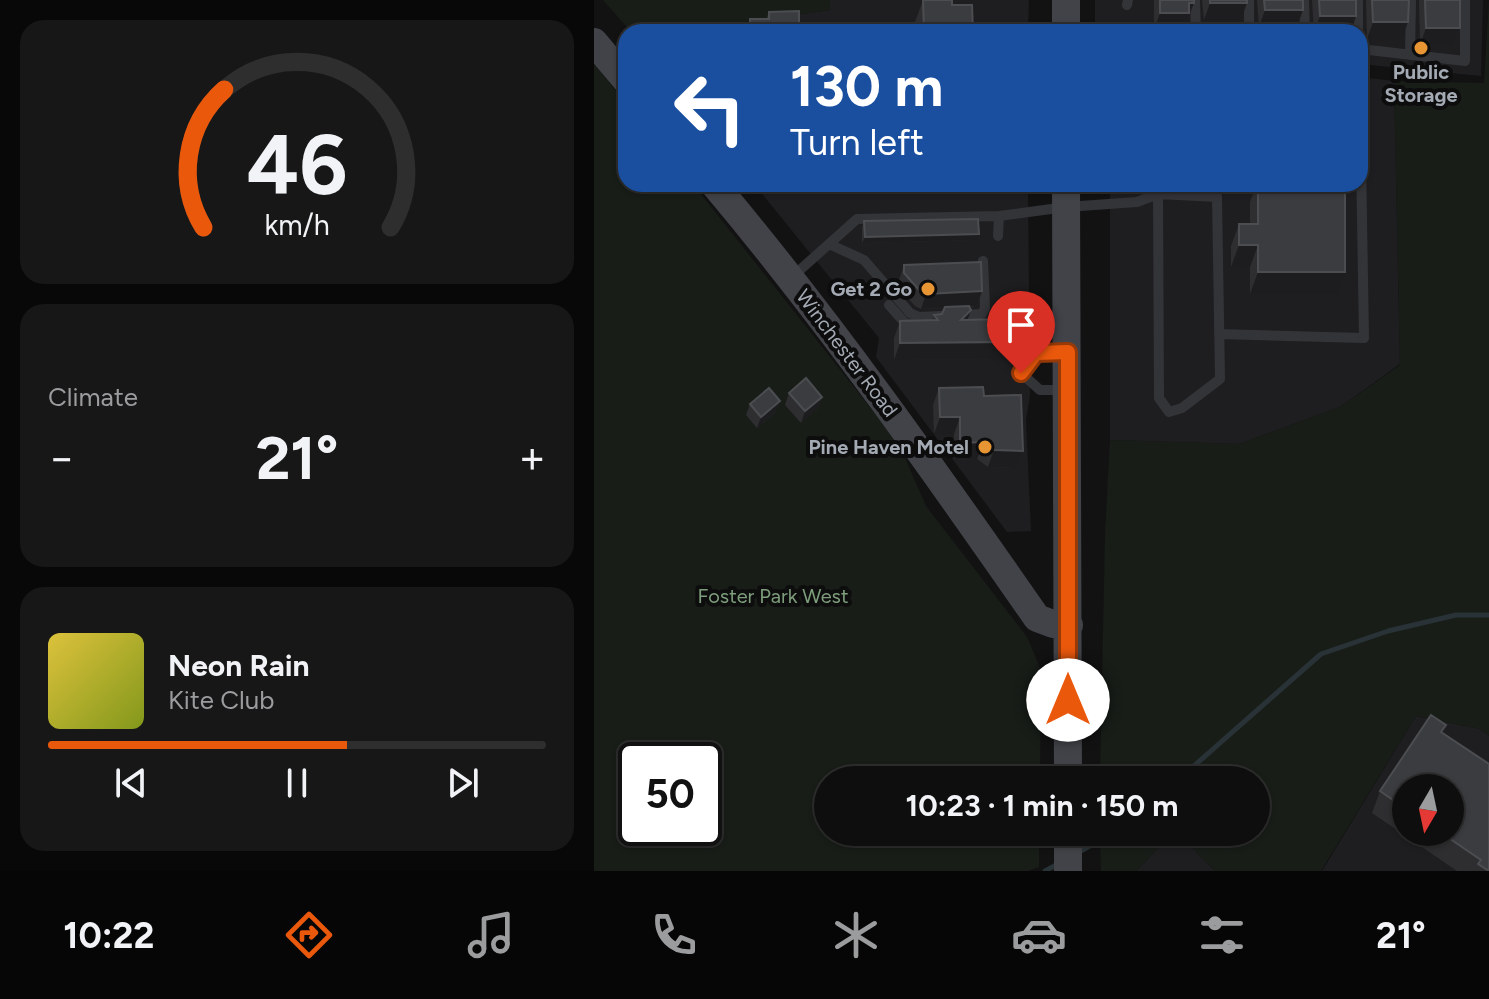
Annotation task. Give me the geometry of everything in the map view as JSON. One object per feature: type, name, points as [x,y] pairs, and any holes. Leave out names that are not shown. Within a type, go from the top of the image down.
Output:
[{"type":"main road","points":[[1066,0],[1066,24]]},
{"type":"main road","points":[[594,42],[618,70]]},
{"type":"main road","name":"Winchester Road","points":[[720,192],[918,446],[1037,618],[1053,624],[1069,625]]},
{"type":"main road","points":[[1066,195],[1068,766]]},
{"type":"main road","points":[[1068,846],[1068,871]]},
{"type":"lane","points":[[1195,0],[1196,24]]},
{"type":"lane","points":[[1249,0],[1249,24]]},
{"type":"lane","points":[[1304,0],[1305,24]]},
{"type":"lane","points":[[1358,0],[1358,24]]},
{"type":"lane","points":[[1410,55],[1411,0]]},
{"type":"lane","points":[[1368,50],[1465,61],[1465,0]]},
{"type":"lane","points":[[790,278],[857,219],[999,216],[1066,195],[1137,202],[1153,192]]},
{"type":"lane","points":[[1158,192],[1159,398],[1169,412],[1182,408],[1220,379],[1217,197],[1180,192]]},
{"type":"lane","points":[[1219,334],[1364,338],[1362,192]]},
{"type":"lane","points":[[998,236],[999,216]]},
{"type":"lane","points":[[829,244],[864,260],[910,313],[919,317],[982,314],[985,308],[983,261]]},
{"type":"lane","points":[[889,305],[905,323],[912,325],[989,322]]},
{"type":"lane","points":[[1067,390],[1040,390],[1021,373],[1036,353],[1068,352]]},
{"type":"shaded area","points":[[830,0],[1029,0],[1028,24],[730,24],[830,10]]},
{"type":"shaded area","name":"Public Storage","points":[[1095,0],[1483,0],[1481,76],[1368,65],[1368,24],[1095,24]]},
{"type":"shaded area","points":[[1368,78],[1394,81],[1400,364],[1340,407],[1239,444],[1110,440],[1110,192],[1368,192]]},
{"type":"shaded area","points":[[760,192],[1028,192],[1030,396],[1026,420],[1031,531],[1007,532],[876,357],[879,338]]},
{"type":"shaded area","points":[[1416,716],[1480,729],[1489,736],[1489,871],[1322,871]]},
{"type":"shaded area","points":[[1160,846],[1191,846],[1215,871],[1136,871]]},
{"type":"green space","points":[[603,0],[830,0],[830,10],[730,24],[624,24]]},
{"type":"green space","points":[[1489,0],[1489,736],[1480,729],[1416,716],[1321,871],[1215,871],[1191,846],[1270,846],[1270,766],[1100,766],[1110,440],[1239,444],[1340,407],[1400,365],[1394,81],[1484,83]]},
{"type":"green space","name":"Foster Park West","points":[[594,64],[618,93],[618,192],[699,192],[899,444],[926,506],[1027,637],[1041,670],[1040,766],[814,766],[814,846],[1039,846],[1039,867],[1028,871],[594,871]]},
{"type":"green space","points":[[1100,846],[1160,846],[1136,871],[1101,871]]},
{"type":"building","points":[[923,0],[952,0],[952,5],[972,5],[973,24],[924,24]]},
{"type":"building","points":[[1160,0],[1194,0],[1194,3],[1189,3],[1189,13],[1160,13]]},
{"type":"building","points":[[1210,0],[1247,0],[1247,3],[1210,3]]},
{"type":"building","points":[[1264,0],[1303,0],[1303,10],[1265,10]]},
{"type":"building","points":[[1319,0],[1356,0],[1356,16],[1320,16]]},
{"type":"building","points":[[1372,0],[1409,0],[1408,22],[1373,22]]},
{"type":"building","points":[[1425,0],[1460,0],[1460,28],[1426,28]]},
{"type":"building","points":[[799,11],[799,24],[750,24],[750,19],[769,19],[769,12]]},
{"type":"building","points":[[1258,192],[1345,192],[1345,272],[1258,272],[1258,245],[1239,245],[1239,224],[1258,224]]},
{"type":"building","points":[[978,219],[979,234],[865,237],[864,221]]},
{"type":"building","points":[[981,262],[982,291],[926,294],[904,273],[904,265]]},
{"type":"building","points":[[969,306],[971,310],[961,320],[1009,319],[1009,342],[900,343],[900,321],[938,320],[934,315],[942,314],[945,307]]},
{"type":"building","points":[[806,378],[822,397],[805,411],[789,393]]},
{"type":"building","points":[[983,387],[984,396],[1021,395],[1023,451],[994,450],[984,442],[960,443],[960,417],[940,417],[939,388]]},
{"type":"building","points":[[769,388],[780,401],[761,417],[750,404]]},
{"type":"building","points":[[1431,715],[1446,725],[1441,732],[1489,764],[1489,871],[1478,864],[1481,860],[1460,846],[1464,846],[1464,774],[1392,774],[1392,799],[1380,791]]},
{"type":"waterway","points":[[1194,766],[1321,654],[1388,631],[1456,615],[1489,615]]},
{"type":"waterway","points":[[1077,853],[1090,846]]},
{"type":"waterway","points":[[1045,871],[1058,864]]},
{"type":"place","name":"Public Storage","points":[[1421,48]]},
{"type":"place","name":"Get 2 Go","points":[[928,289]]},
{"type":"place","name":"Pine Haven Motel","points":[[985,447]]},
{"type":"route","points":[[1021,373],[1036,353],[1068,352],[1068,700]]}]
